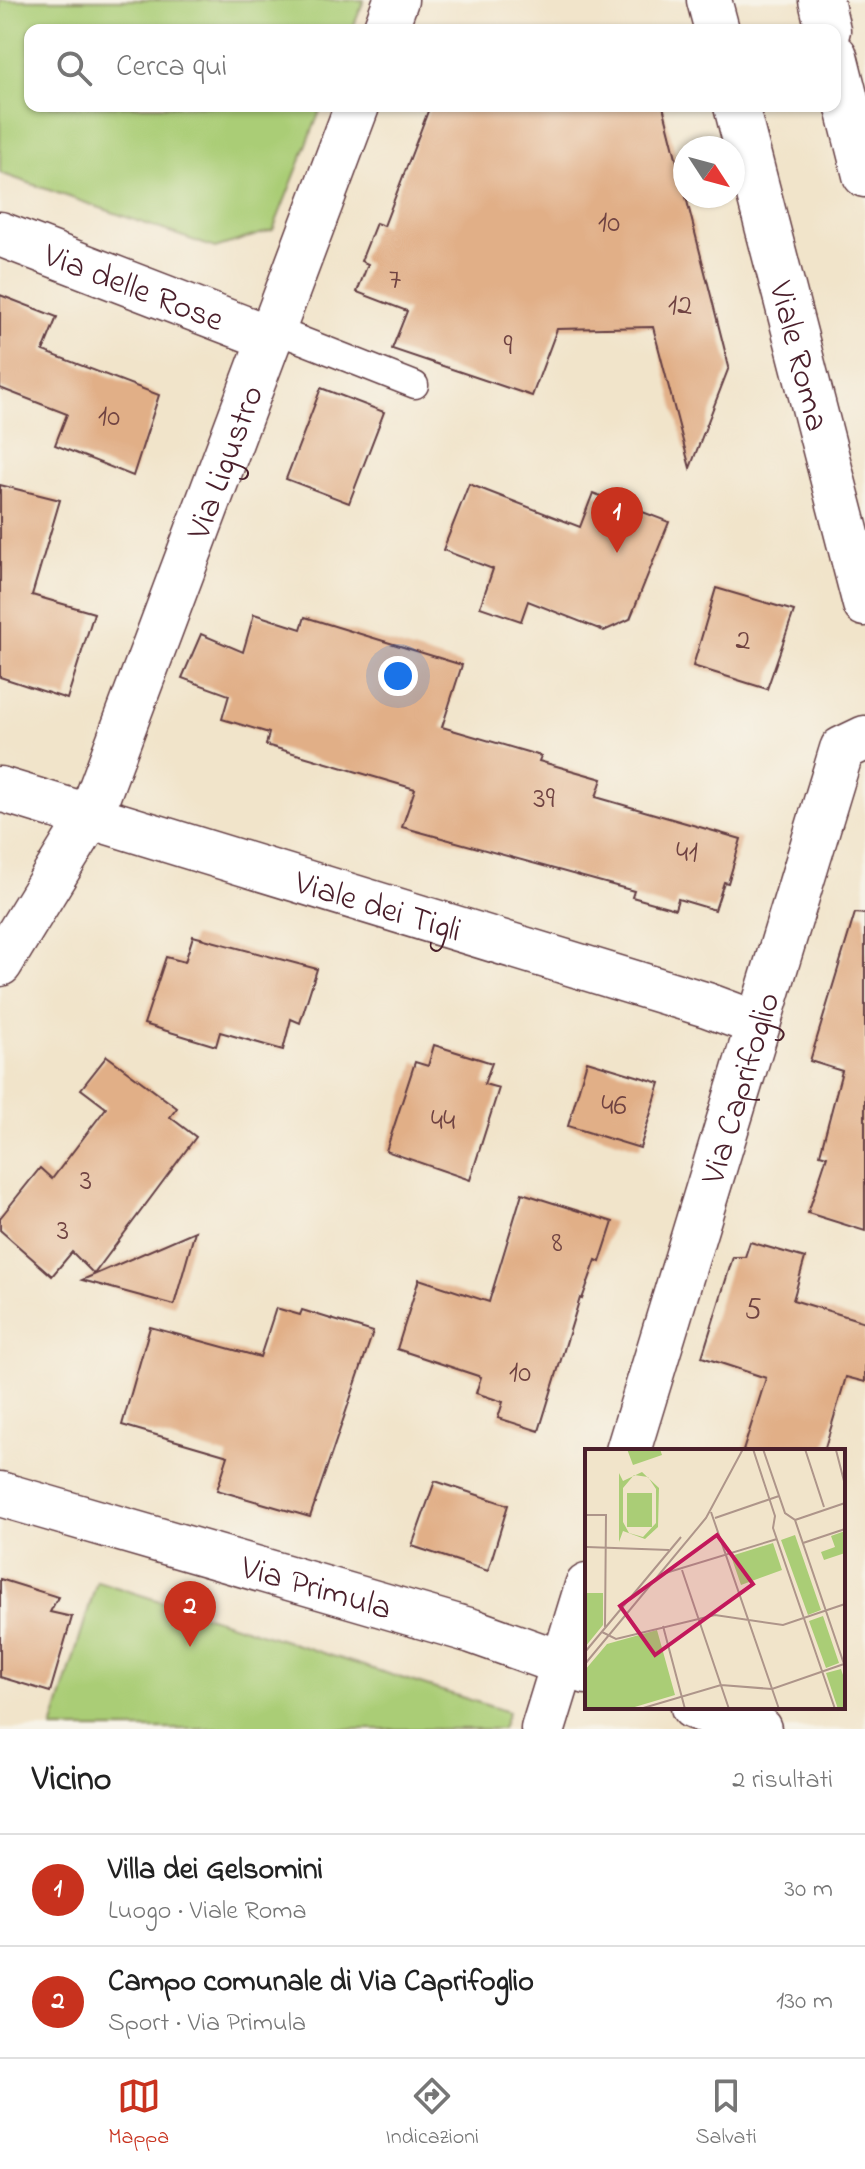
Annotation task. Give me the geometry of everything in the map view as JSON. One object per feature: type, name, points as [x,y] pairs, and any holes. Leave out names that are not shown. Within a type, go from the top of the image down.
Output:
[{"type":"street","points":[[387,24],[396,0]]},
{"type":"street","points":[[709,0],[715,24]]},
{"type":"street","points":[[821,0],[827,24]]},
{"type":"street","points":[[841,80],[865,175]]},
{"type":"street","name":"Via Ligustro","points":[[0,964],[90,817],[355,112]]},
{"type":"street","name":"Viale Roma","points":[[738,112],[865,604]]},
{"type":"street","name":"Via delle Rose","points":[[0,234],[272,334]]},
{"type":"street","name":"Via Caprifoglio","points":[[629,1449],[842,749],[865,738]]},
{"type":"street","name":"Viale dei Tigli","points":[[0,789],[707,1005],[758,1024]]},
{"type":"street","name":"Via Primula","points":[[0,1494],[472,1631],[575,1668]]},
{"type":"street","points":[[543,1729],[575,1668],[585,1600]]},
{"type":"street","points":[[699,1709],[759,1729]]},
{"type":"lane","points":[[272,334],[415,385]]},
{"type":"green space","points":[[0,0],[364,0],[354,24],[24,24],[24,112],[320,112],[273,230],[215,248],[0,173]]},
{"type":"green space","points":[[97,1581],[508,1712],[502,1729],[52,1729]]},
{"type":"building","points":[[428,112],[665,112],[673,146],[673,208],[689,208],[729,367],[690,468],[653,327],[557,329],[532,396],[392,349],[407,311],[357,292],[368,264],[361,261],[376,223],[384,226]]},
{"type":"building","points":[[0,295],[57,317],[43,351],[159,395],[133,476],[55,445],[67,414],[0,388]]},
{"type":"building","points":[[321,388],[384,412],[349,503],[286,479]]},
{"type":"building","points":[[469,484],[580,527],[593,493],[669,522],[630,619],[604,631],[528,601],[521,621],[480,607],[493,569],[443,550]]},
{"type":"building","points":[[0,485],[60,500],[32,595],[94,613],[67,699],[0,677]]},
{"type":"building","points":[[716,588],[794,611],[767,689],[693,666]]},
{"type":"building","points":[[254,614],[301,629],[305,617],[462,665],[442,727],[541,756],[539,761],[602,779],[596,797],[741,839],[728,883],[724,882],[715,910],[678,899],[675,909],[632,897],[634,891],[402,827],[415,789],[266,745],[269,733],[222,719],[229,695],[182,678],[201,634],[243,652]]},
{"type":"building","points":[[855,913],[865,914],[865,1231],[808,1213],[827,1156],[820,1154],[842,1071],[810,1061]]},
{"type":"building","points":[[193,936],[317,969],[300,1023],[291,1019],[283,1050],[220,1032],[216,1046],[144,1024],[166,957],[185,962]]},
{"type":"building","points":[[434,1045],[492,1063],[484,1084],[499,1088],[470,1180],[386,1151],[415,1062],[428,1066]]},
{"type":"building","points":[[107,1056],[177,1108],[170,1117],[196,1137],[94,1274],[72,1252],[52,1276],[0,1230],[0,1218],[40,1168],[52,1179],[106,1108],[81,1089]]},
{"type":"building","points":[[587,1061],[660,1083],[640,1148],[568,1126]]},
{"type":"building","points":[[522,1193],[613,1222],[600,1262],[596,1260],[580,1298],[539,1431],[498,1418],[503,1402],[476,1393],[481,1377],[397,1349],[419,1279],[489,1302]]},
{"type":"building","points":[[195,1231],[174,1305],[82,1280]]},
{"type":"building","points":[[750,1242],[805,1258],[793,1300],[865,1322],[865,1382],[846,1377],[825,1449],[744,1449],[766,1378],[702,1357],[733,1257],[745,1257]]},
{"type":"building","points":[[276,1308],[300,1315],[302,1310],[373,1332],[310,1517],[217,1490],[228,1456],[122,1425],[150,1327],[260,1357]]},
{"type":"building","points":[[435,1481],[508,1505],[488,1571],[412,1546]]},
{"type":"building","points":[[0,1579],[58,1597],[50,1612],[72,1617],[50,1692],[0,1677]]},
{"type":"place","name":"Villa dei Gelsomini","points":[[617,553]]},
{"type":"place","name":"Campo comunale di Via Caprifoglio","points":[[190,1647]]}]
